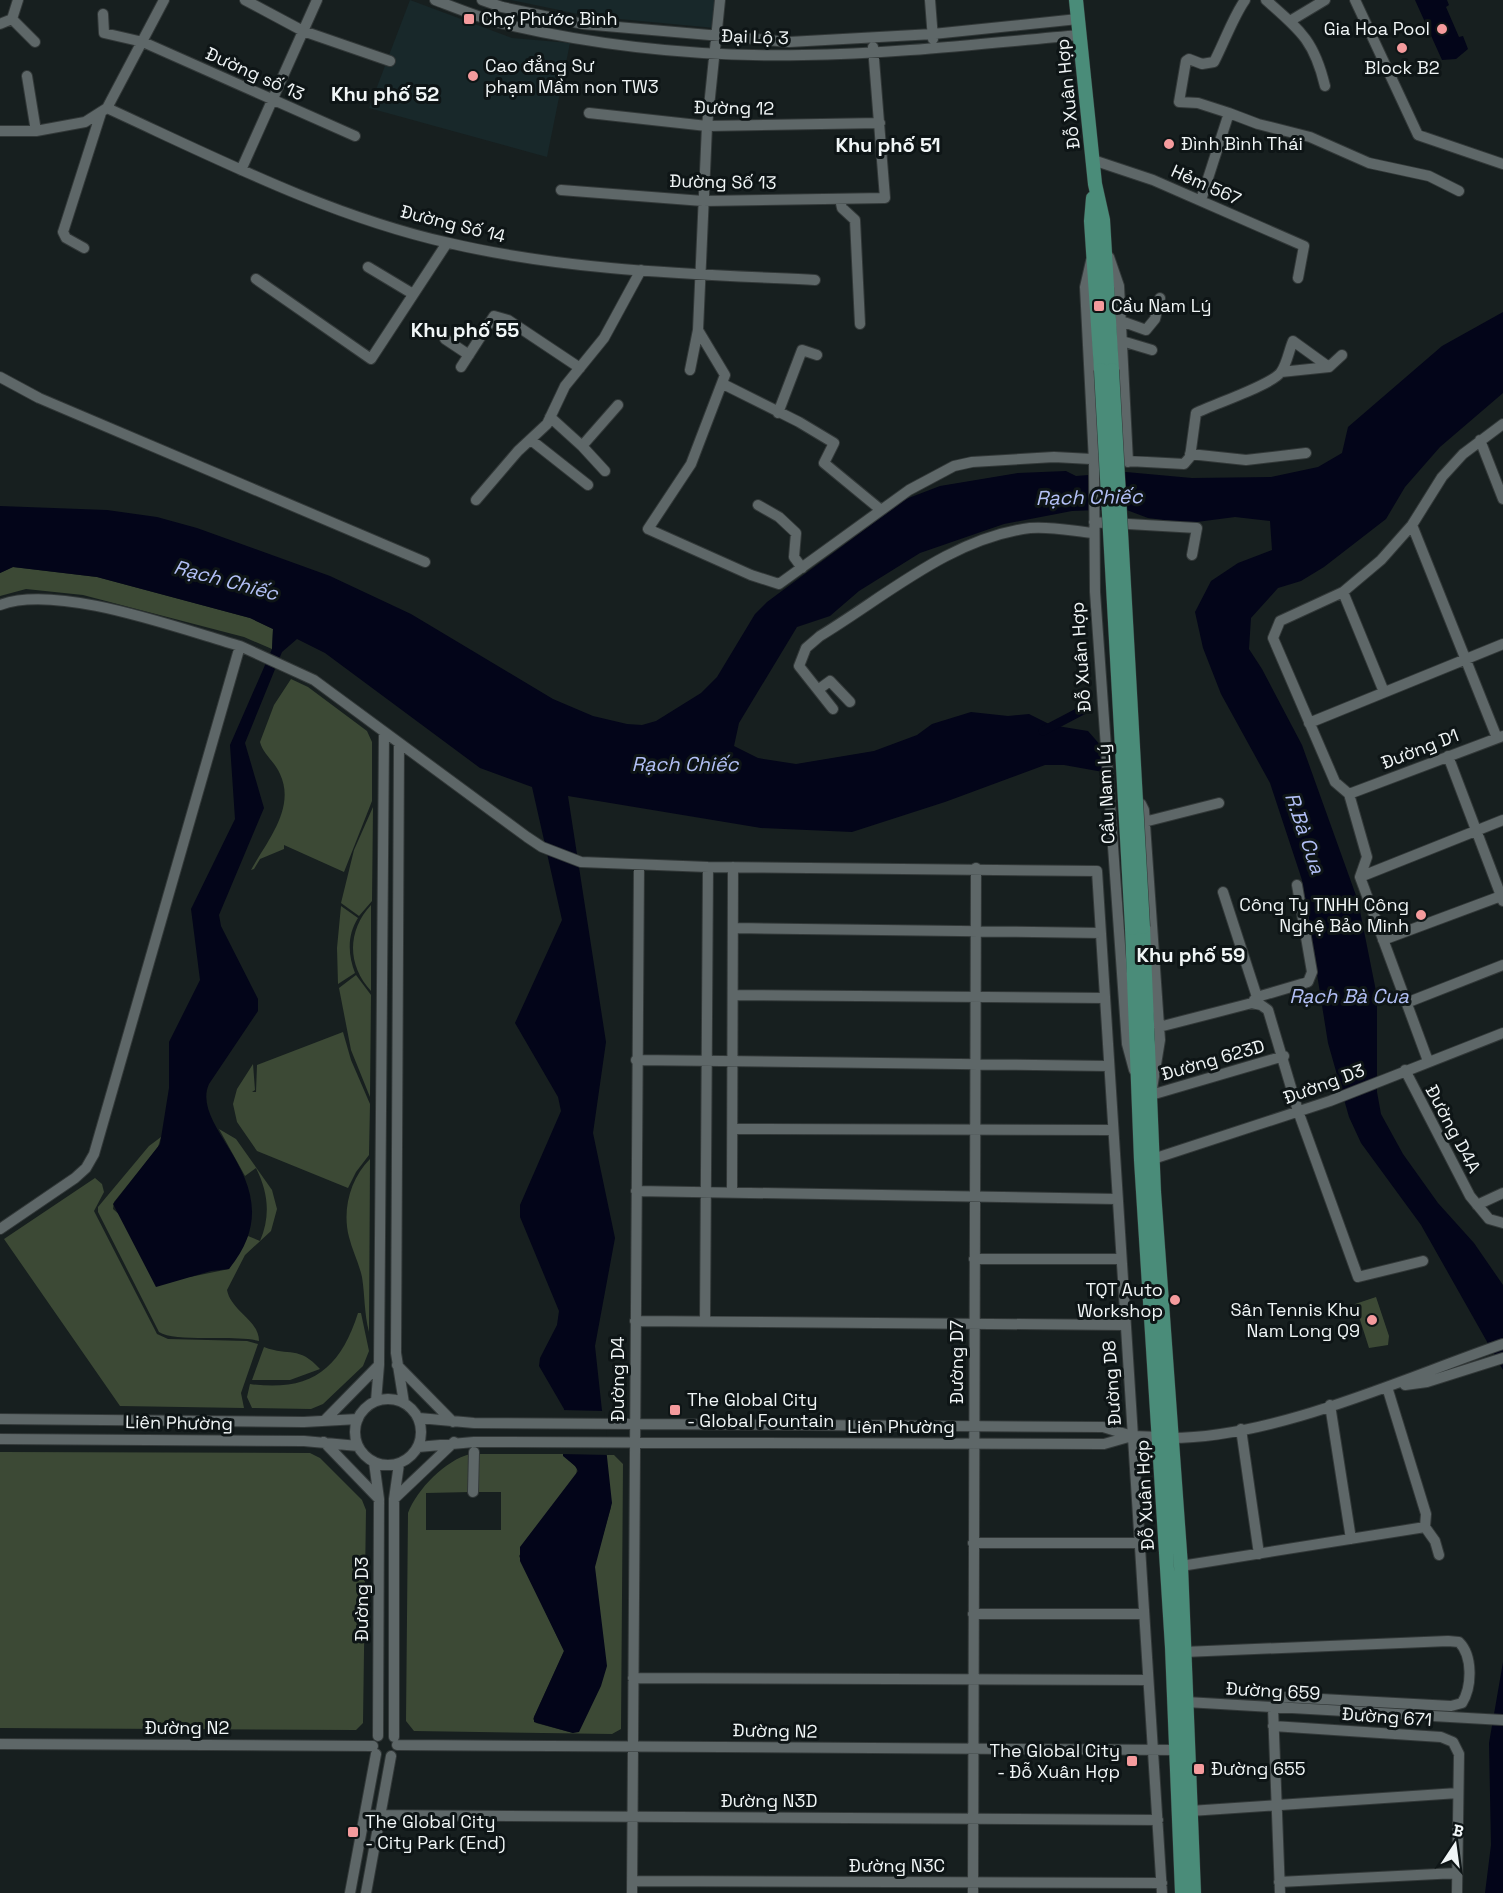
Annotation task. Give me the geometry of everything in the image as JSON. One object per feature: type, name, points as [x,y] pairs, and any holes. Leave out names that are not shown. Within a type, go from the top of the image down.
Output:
[{"type":"main road","name":"Đỗ Xuân Hợp","points":[[1076,0],[1093,160],[1107,370]]},
{"type":"main road","name":"Cầu Nam Lý","points":[[1107,370],[1138,928]]},
{"type":"main road","name":"Đỗ Xuân Hợp","points":[[1138,928],[1147,1159],[1194,1893]]},
{"type":"main road","name":"Đỗ Xuân Hợp","points":[[1166,1438],[1180,1566],[1184,1652],[1176,1750],[1182,1893]]},
{"type":"street","points":[[0,24],[12,19],[18,0]]},
{"type":"street","points":[[84,248],[66,238],[63,232],[104,110],[164,0]]},
{"type":"street","points":[[245,0],[303,31],[390,61]]},
{"type":"street","points":[[241,170],[270,99],[317,0]]},
{"type":"street","name":"Đại Lộ 3","points":[[435,0],[497,22],[582,39],[715,52],[801,55],[874,53],[1080,35]]},
{"type":"street","name":"Đại Lộ 3","points":[[482,0],[584,24],[789,42],[933,34],[1078,19]]},
{"type":"street","points":[[690,370],[698,330],[707,126],[720,0]]},
{"type":"street","points":[[930,0],[934,48]]},
{"type":"street","points":[[1245,0],[1237,11],[1234,23],[1214,62],[1210,64],[1189,59],[1186,61],[1179,102],[1198,103],[1258,124],[1310,137],[1370,163],[1429,176],[1460,191]]},
{"type":"street","points":[[1266,0],[1290,21],[1318,57],[1325,86]]},
{"type":"street","points":[[1290,21],[1325,0]]},
{"type":"street","points":[[1355,0],[1418,135],[1503,164]]},
{"type":"street","points":[[497,22],[502,3]]},
{"type":"street","name":"Đường số 13","points":[[103,14],[104,33],[143,42],[355,136]]},
{"type":"street","points":[[12,19],[35,42]]},
{"type":"street","points":[[873,38],[880,123]]},
{"type":"street","points":[[27,76],[36,131]]},
{"type":"street","points":[[0,131],[36,131],[85,122],[104,110]]},
{"type":"street","name":"Đường Số 14","points":[[104,110],[340,211],[447,243],[514,256],[641,270],[815,280]]},
{"type":"street","name":"Đường 12","points":[[588,113],[707,126],[880,123]]},
{"type":"street","points":[[1201,200],[1229,113]]},
{"type":"street","name":"Đường Số 13","points":[[561,190],[703,201],[885,198],[880,123]]},
{"type":"street","name":"Hẻm 567","points":[[1093,160],[1152,180],[1304,246],[1298,278]]},
{"type":"street","points":[[840,199],[842,208],[855,220],[860,324]]},
{"type":"street","points":[[256,279],[371,359],[447,243]]},
{"type":"street","name":"Đỗ Xuân Hợp","points":[[1099,248],[1119,286],[1128,462]]},
{"type":"street","name":"Đỗ Xuân Hợp","points":[[1099,248],[1085,287],[1094,461],[1095,592],[1127,1044],[1145,1095]]},
{"type":"street","points":[[369,267],[413,294]]},
{"type":"street","points":[[476,500],[547,424],[565,386],[604,338],[641,270]]},
{"type":"street","points":[[1121,321],[1146,330],[1155,319],[1160,298]]},
{"type":"street","points":[[461,367],[494,316],[508,320],[580,368]]},
{"type":"street","points":[[698,330],[725,375],[723,384],[691,464],[648,529],[751,575],[779,584],[924,480],[963,464],[1054,458],[1184,464],[1190,454],[1196,413],[1221,400],[1250,391],[1281,372],[1329,367],[1342,355]]},
{"type":"street","points":[[445,339],[469,355]]},
{"type":"street","points":[[1281,372],[1293,340],[1329,367]]},
{"type":"street","points":[[1122,341],[1152,350]]},
{"type":"street","points":[[778,412],[802,350],[817,355]]},
{"type":"street","points":[[0,377],[39,398],[425,562]]},
{"type":"street","points":[[723,384],[834,443],[824,463],[881,510]]},
{"type":"street","points":[[582,446],[618,405]]},
{"type":"street","points":[[550,417],[582,446],[604,471]]},
{"type":"street","points":[[1428,1061],[1360,877],[1367,857],[1349,794],[1335,782],[1273,638],[1280,621],[1343,592],[1381,560],[1412,525],[1442,477],[1463,454],[1503,424]]},
{"type":"street","points":[[531,440],[588,485]]},
{"type":"street","points":[[1480,440],[1503,499]]},
{"type":"street","points":[[1190,454],[1246,460],[1306,453]]},
{"type":"street","points":[[758,505],[779,517],[796,533],[794,557],[802,568]]},
{"type":"street","points":[[1412,525],[1465,658],[1500,737]]},
{"type":"street","points":[[833,709],[799,666],[802,654],[811,643],[950,553],[996,534],[1032,528],[1197,528],[1192,555]]},
{"type":"street","points":[[1343,592],[1384,692]]},
{"type":"street","points":[[0,605],[29,598],[85,604],[240,646],[263,655],[314,680],[542,847],[581,862],[639,866],[976,868]]},
{"type":"street","points":[[1309,723],[1503,644]]},
{"type":"street","points":[[0,1229],[75,1178],[86,1168],[94,1154],[240,646]]},
{"type":"street","points":[[819,689],[830,681],[850,702]]},
{"type":"street","points":[[376,1401],[380,1308],[384,732]]},
{"type":"street","name":"Đường D1","points":[[1349,794],[1500,737]]},
{"type":"street","points":[[399,743],[397,1365],[404,1402],[418,1418],[422,1434],[418,1448],[410,1458],[399,1464],[387,1465],[374,1462],[363,1454],[358,1446],[355,1432],[358,1419],[365,1408],[376,1401],[392,1399],[404,1402]]},
{"type":"street","points":[[1383,940],[1502,899],[1449,756]]},
{"type":"street","name":"Đỗ Xuân Hợp","points":[[1111,802],[1136,801],[1141,804],[1144,822],[1160,1040],[1145,1095]]},
{"type":"street","points":[[1144,822],[1219,803]]},
{"type":"street","points":[[1360,877],[1503,820]]},
{"type":"street","name":"Đường D4","points":[[632,1893],[639,866]]},
{"type":"street","points":[[705,1322],[708,867]]},
{"type":"street","points":[[732,1193],[733,867]]},
{"type":"street","name":"Đường D8","points":[[976,868],[1097,871],[1162,1888]]},
{"type":"street","name":"Đường D7","points":[[973,1888],[976,868]]},
{"type":"street","points":[[1159,1028],[1257,1001],[1308,982],[1312,972],[1297,885]]},
{"type":"street","points":[[1223,892],[1257,1001],[1268,1010],[1299,1111],[1358,1277],[1423,1261]]},
{"type":"street","points":[[383,905],[398,906]]},
{"type":"street","points":[[734,928],[1101,933]]},
{"type":"street","points":[[1406,1003],[1503,964]]},
{"type":"street","points":[[733,996],[1105,998]]},
{"type":"street","name":"Đường D3","points":[[1147,1159],[1330,1101],[1503,1033]]},
{"type":"street","name":"Đường 623D","points":[[1145,1095],[1284,1056]]},
{"type":"street","points":[[636,1060],[1109,1066]]},
{"type":"street","name":"Đường D4A","points":[[1401,1072],[1477,1205],[1489,1219],[1503,1223]]},
{"type":"street","points":[[381,1108],[397,1109]]},
{"type":"street","points":[[733,1129],[1113,1130]]},
{"type":"street","points":[[636,1191],[1117,1199]]},
{"type":"street","points":[[1477,1205],[1503,1194]]},
{"type":"street","points":[[974,1258],[1121,1259]]},
{"type":"street","points":[[380,1308],[396,1308]]},
{"type":"street","points":[[635,1321],[1125,1325]]},
{"type":"street","name":"Liên Phường","points":[[418,1418],[453,1422],[1104,1427],[1132,1436],[1202,1437],[1330,1405],[1387,1387],[1503,1344]]},
{"type":"street","name":"Liên Phường","points":[[1387,1387],[1426,1382],[1503,1358]]},
{"type":"street","points":[[324,1421],[379,1365]]},
{"type":"street","points":[[397,1365],[453,1422]]},
{"type":"street","points":[[1387,1387],[1426,1514],[1425,1527],[1435,1541],[1439,1555]]},
{"type":"street","points":[[1330,1405],[1351,1539]]},
{"type":"street","name":"Liên Phường","points":[[0,1419],[324,1421],[358,1419]]},
{"type":"street","points":[[23,1419],[23,1439]]},
{"type":"street","points":[[1241,1429],[1259,1554]]},
{"type":"street","name":"Liên Phường","points":[[418,1448],[454,1442],[1104,1444],[1132,1436]]},
{"type":"street","name":"Liên Phường","points":[[0,1439],[324,1442],[358,1446]]},
{"type":"street","points":[[324,1442],[379,1499]]},
{"type":"street","points":[[394,1499],[454,1442]]},
{"type":"street","points":[[474,1452],[474,1492]]},
{"type":"street","name":"Đường D3","points":[[350,1893],[376,1745],[379,1499],[374,1462]]},
{"type":"street","name":"Đường D3","points":[[396,1741],[394,1499],[399,1464]]},
{"type":"street","points":[[1180,1566],[1425,1527]]},
{"type":"street","points":[[973,1543],[1139,1543]]},
{"type":"street","points":[[973,1614],[1144,1614]]},
{"type":"street","points":[[1184,1652],[1459,1642],[1469,1657],[1468,1693],[1462,1704],[1451,1706],[1284,1696],[1277,1699],[1272,1708],[1280,1887],[1457,1873]]},
{"type":"street","points":[[378,1650],[394,1650]]},
{"type":"street","points":[[633,1678],[1148,1680]]},
{"type":"street","name":"Đường 659","points":[[1180,1702],[1503,1720]]},
{"type":"street","name":"Đường 671","points":[[1273,1726],[1441,1737],[1453,1742],[1459,1754],[1457,1893]]},
{"type":"street","name":"Đường N2","points":[[0,1744],[376,1745],[386,1733],[396,1741],[633,1746],[1176,1750]]},
{"type":"street","points":[[366,1893],[391,1756],[396,1741]]},
{"type":"street","points":[[376,1745],[384,1758],[391,1756]]},
{"type":"street","points":[[1190,1811],[1458,1793]]},
{"type":"street","name":"Đường N3D","points":[[365,1815],[1158,1820]]},
{"type":"street","name":"Đường N3C","points":[[632,1881],[973,1888],[1162,1888]]},
{"type":"shaded area","name":"Cao đẳng Sư phạm Mầm non TW3","points":[[410,0],[512,38],[570,43],[547,157],[369,108]]},
{"type":"shaded area","points":[[511,0],[717,0],[715,28],[588,16]]},
{"type":"green space","points":[[13,567],[97,577],[250,618],[273,629],[272,649],[244,637],[83,595],[26,589],[0,596],[0,573]]},
{"type":"green space","points":[[291,679],[308,687],[367,731],[372,742],[372,801],[344,872],[284,845],[284,849],[260,859],[251,870],[278,824],[282,812],[284,787],[280,774],[260,742],[274,705]]},
{"type":"green space","points":[[373,807],[372,901],[359,916],[341,903],[354,850]]},
{"type":"green space","points":[[371,905],[371,991],[358,970],[353,948],[358,926]]},
{"type":"green space","points":[[341,906],[358,918],[350,938],[351,959],[355,973],[338,984],[337,948]]},
{"type":"green space","points":[[356,975],[371,995],[370,1097],[351,1050],[339,988]]},
{"type":"green space","points":[[343,1032],[351,1060],[370,1104],[369,1155],[356,1172],[348,1188],[257,1151],[237,1122],[233,1104],[237,1089],[253,1064],[255,1090],[252,1092],[256,1092],[257,1065]]},
{"type":"green space","points":[[219,1129],[236,1139],[272,1190],[277,1209],[271,1231],[245,1255],[227,1290],[234,1304],[255,1327],[259,1341],[235,1338],[178,1337],[159,1332],[98,1212],[98,1207],[149,1146],[161,1137],[158,1147],[114,1202],[113,1209],[190,1277],[229,1269],[248,1236],[260,1241],[266,1222],[267,1204],[256,1168],[245,1176]]},
{"type":"green space","points":[[370,1159],[369,1332],[362,1277],[347,1227],[347,1206],[357,1176]]},
{"type":"green space","points":[[95,1178],[102,1184],[104,1192],[94,1211],[157,1334],[168,1339],[247,1341],[258,1344],[241,1393],[244,1408],[120,1406],[4,1239]]},
{"type":"green space","name":"Sân Tennis Khu Nam Long Q9","points":[[1376,1297],[1389,1336],[1388,1345],[1369,1348],[1355,1304]]},
{"type":"green space","points":[[358,1313],[361,1313],[369,1351],[363,1366],[323,1404],[311,1409],[252,1408],[247,1397],[250,1384],[271,1386],[306,1380],[320,1373],[332,1363],[351,1333]]},
{"type":"green space","points":[[264,1347],[299,1354],[320,1369],[290,1380],[252,1380]]},
{"type":"green space","points":[[0,1452],[310,1453],[320,1458],[362,1500],[366,1510],[363,1723],[356,1730],[0,1728]]},
{"type":"green space","points":[[470,1454],[471,1492],[426,1493],[426,1530],[501,1530],[501,1492],[476,1492],[475,1454],[563,1454],[577,1468],[576,1477],[519,1556],[564,1651],[533,1719],[536,1723],[573,1733],[595,1563],[611,1507],[606,1455],[614,1455],[623,1464],[621,1729],[612,1734],[414,1731],[406,1721],[408,1513],[418,1494],[433,1477],[451,1462]]},
{"type":"water","name":"Gia Hoa Pool","points":[[1415,0],[1447,0],[1449,5],[1446,7],[1459,37],[1463,36],[1468,49],[1456,59],[1442,60]]},
{"type":"water","points":[[1503,312],[1503,393],[1440,447],[1405,487],[1386,519],[1324,567],[1301,581],[1278,588],[1251,618],[1249,649],[1302,745],[1358,901],[1377,996],[1377,1092],[1381,1114],[1403,1154],[1438,1203],[1474,1243],[1503,1285],[1503,1370],[1421,1225],[1361,1143],[1349,1117],[1328,1043],[1302,880],[1270,783],[1221,694],[1203,648],[1195,612],[1211,581],[1238,563],[1272,550],[1270,521],[1235,517],[1189,523],[1148,518],[1124,509],[1072,511],[1004,524],[920,553],[859,591],[830,616],[797,627],[739,723],[734,746],[758,758],[796,764],[874,751],[917,735],[932,724],[971,712],[1008,716],[1029,714],[1051,725],[1088,731],[1102,747],[1103,772],[1064,765],[1045,765],[945,802],[852,832],[761,828],[568,796],[606,1042],[593,1133],[615,1238],[595,1346],[612,1503],[595,1567],[607,1666],[601,1686],[579,1732],[573,1733],[534,1722],[534,1717],[564,1651],[520,1561],[520,1547],[578,1471],[563,1456],[564,1409],[539,1366],[540,1358],[557,1325],[559,1311],[520,1217],[520,1205],[561,1111],[558,1097],[515,1023],[562,920],[532,787],[480,768],[325,653],[297,639],[282,652],[245,743],[264,808],[219,915],[221,926],[258,999],[258,1011],[209,1084],[207,1102],[213,1121],[237,1162],[247,1186],[252,1211],[247,1239],[229,1269],[211,1271],[156,1287],[113,1204],[160,1144],[169,1088],[169,1042],[200,980],[191,909],[235,819],[230,745],[272,649],[273,629],[250,618],[97,577],[13,567],[0,573],[0,506],[107,510],[157,517],[197,528],[330,576],[411,614],[553,699],[593,716],[642,725],[656,721],[701,693],[717,677],[755,614],[767,602],[906,499],[940,486],[1018,473],[1066,471],[1076,476],[1126,472],[1192,478],[1271,477],[1318,467],[1342,453],[1348,427],[1442,346]]},
{"type":"water","points":[[1503,1662],[1503,1893],[1485,1893],[1491,1845],[1489,1743]]},
{"type":"pier","points":[[561,1410],[604,1411],[609,1455],[561,1454]]},
{"type":"waterway","points":[[1043,731],[1083,710]]},
{"type":"place","name":"Chợ Phước Bình","points":[[469,19]]},
{"type":"place","name":"Gia Hoa Pool","points":[[1442,29]]},
{"type":"place","name":"Block B2","points":[[1402,48]]},
{"type":"place","name":"Cao đẳng Sư phạm Mầm non TW3","points":[[473,76]]},
{"type":"place","name":"Đình Bình Thái","points":[[1169,144]]},
{"type":"place","name":"Cầu Nam Lý","points":[[1099,306]]},
{"type":"place","name":"Công Ty TNHH Công Nghệ Bảo Minh","points":[[1421,915]]},
{"type":"place","name":"TQT Auto Workshop","points":[[1175,1300]]},
{"type":"place","name":"Sân Tennis Khu Nam Long Q9","points":[[1372,1320]]},
{"type":"place","name":"The Global City - Global Fountain","points":[[675,1410]]},
{"type":"place","name":"The Global City - Đỗ Xuân Hợp","points":[[1132,1761]]},
{"type":"place","name":"Đường 655","points":[[1199,1769]]},
{"type":"place","name":"The Global City - City Park (End)","points":[[353,1832]]},
{"type":"district","name":"Khu phố 52","points":[[385,94]]},
{"type":"district","name":"Khu phố 51","points":[[888,145]]},
{"type":"district","name":"Khu phố 55","points":[[465,330]]},
{"type":"district","name":"Khu phố 59","points":[[1191,955]]},
{"type":"water label","name":"Rạch Chiếc","points":[[1089,497]]},
{"type":"water label","name":"Rạch Chiếc","points":[[226,580]]},
{"type":"water label","name":"Rạch Chiếc","points":[[685,764]]},
{"type":"water label","name":"R.Bà Cua","points":[[1305,833]]},
{"type":"water label","name":"Rạch Bà Cua","points":[[1349,996]]}]
